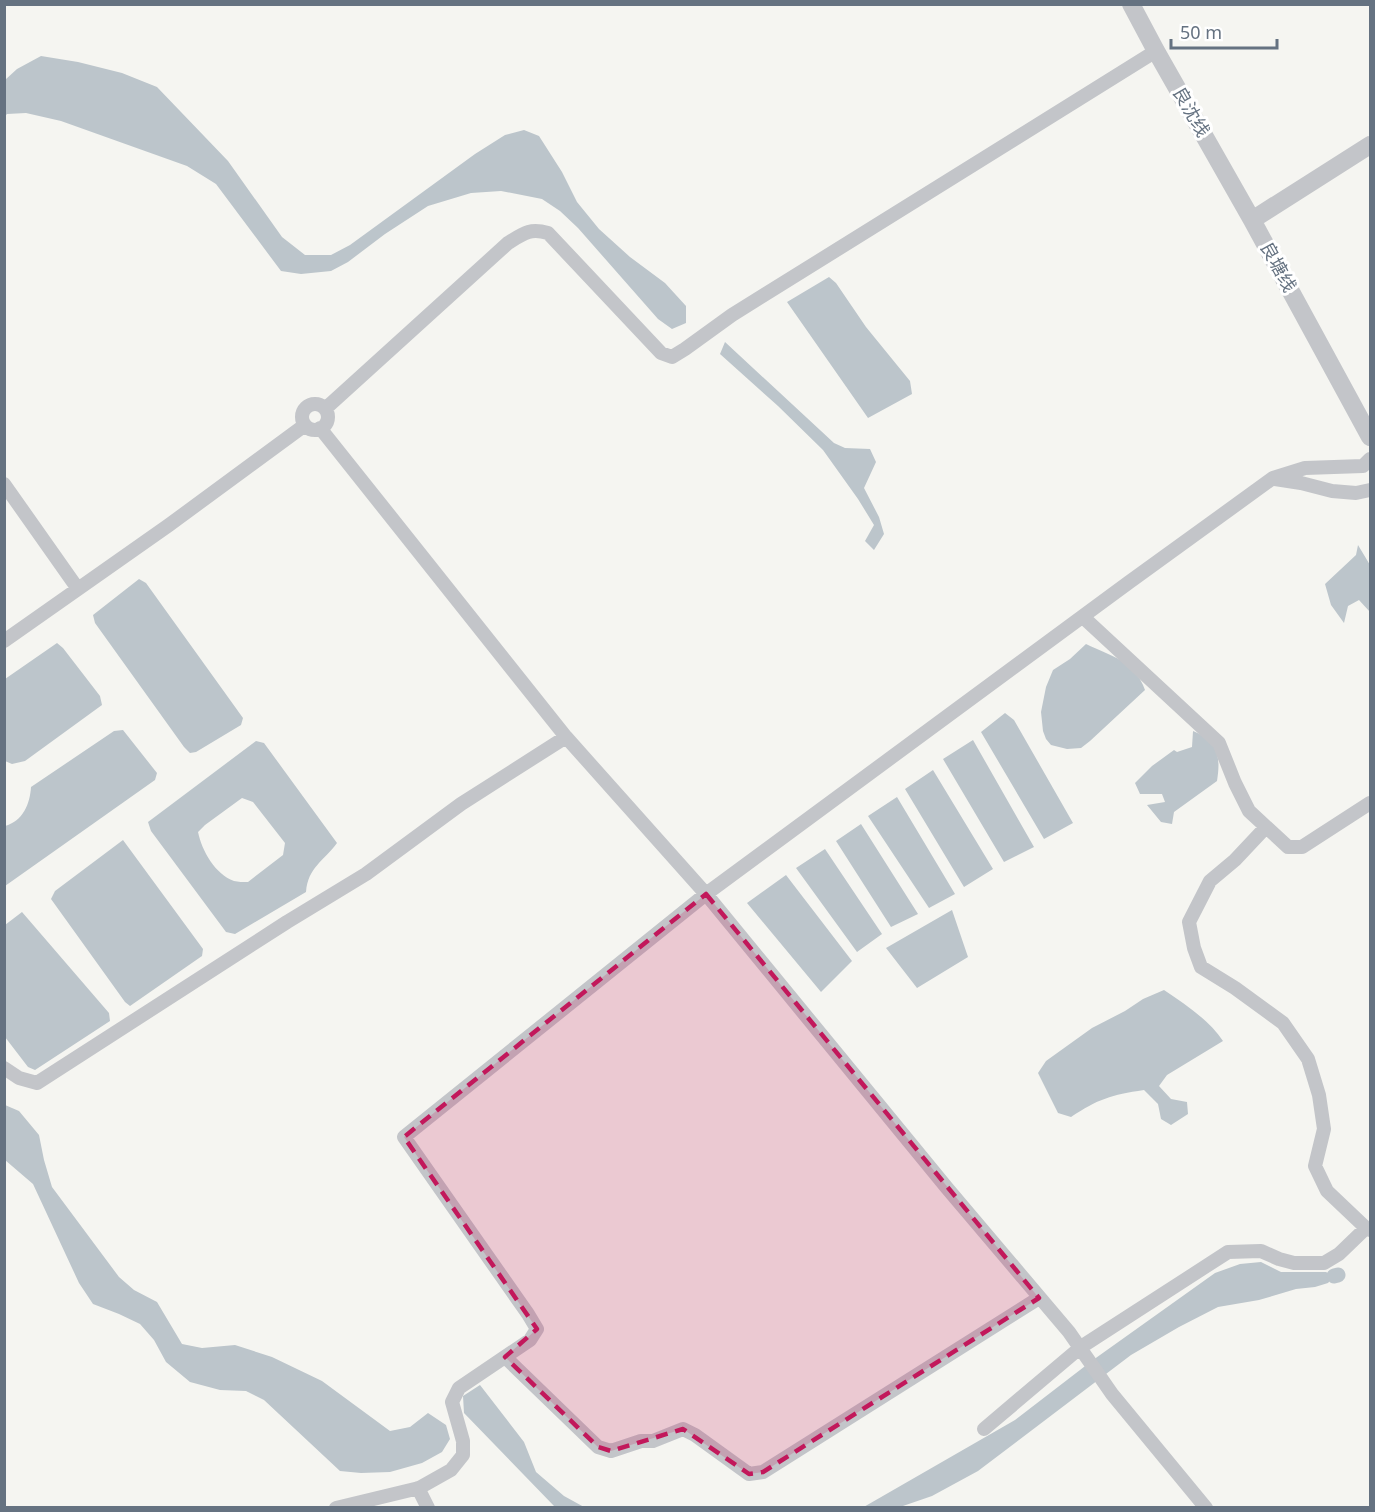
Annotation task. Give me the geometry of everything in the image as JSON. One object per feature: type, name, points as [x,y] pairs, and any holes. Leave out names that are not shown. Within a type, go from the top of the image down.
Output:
[{"type":"street","name":"良沈线","points":[[1131,4],[1252,220]]},
{"type":"street","points":[[325,409],[508,243],[524,233],[536,230],[548,233],[661,353],[672,357],[732,315],[1156,51]]},
{"type":"street","name":"良塘线","points":[[1371,146],[1252,220],[1371,437]]},
{"type":"street","points":[[316,404],[321,405],[328,415],[324,426],[312,429],[305,425],[303,417],[305,409],[316,404]]},
{"type":"street","points":[[4,641],[169,525],[305,425]]},
{"type":"street","points":[[320,428],[566,737],[706,894],[1083,1352],[1102,1380],[1206,1508]]},
{"type":"street","points":[[336,1508],[418,1488],[451,1470],[463,1455],[463,1441],[452,1402],[459,1388],[530,1340],[537,1329],[404,1137],[706,894],[1273,478],[1305,468],[1363,466],[1371,459]]},
{"type":"street","points":[[1273,478],[1332,491],[1356,493],[1371,490]]},
{"type":"street","points":[[4,484],[78,589]]},
{"type":"street","points":[[1083,617],[1220,743],[1235,783],[1249,811],[1288,847],[1302,847],[1371,803]]},
{"type":"street","points":[[4,1068],[19,1078],[37,1083],[287,922],[366,874],[461,804],[566,737]]},
{"type":"street","points":[[984,1429],[1083,1352],[1228,1252],[1261,1251],[1294,1263],[1324,1263],[1339,1254],[1368,1229],[1327,1191],[1316,1166],[1324,1129],[1319,1095],[1308,1059],[1283,1023],[1235,988],[1201,967],[1194,948],[1189,922],[1210,881],[1235,860],[1266,827]]},
{"type":"street","points":[[505,1357],[598,1447],[611,1451],[641,1440],[653,1441],[683,1429],[696,1435],[749,1474],[763,1472],[1039,1298]]},
{"type":"street","points":[[418,1488],[428,1508]]},
{"type":"highlighted area","points":[[706,894],[1039,1298],[763,1472],[749,1474],[683,1429],[611,1451],[598,1447],[505,1357],[537,1329],[404,1137]]},
{"type":"shaded area","points":[[41,56],[122,73],[157,87],[228,161],[282,237],[305,255],[331,255],[350,245],[475,154],[505,135],[524,130],[539,136],[562,172],[577,202],[599,229],[630,257],[665,283],[686,306],[686,323],[672,329],[658,319],[578,228],[560,211],[542,199],[501,191],[471,193],[428,206],[348,262],[331,271],[301,274],[281,271],[216,184],[187,166],[61,121],[26,113],[5,116],[5,80],[17,69]]},
{"type":"shaded area","points":[[829,277],[836,283],[866,327],[910,381],[912,394],[868,418],[787,302]]},
{"type":"shaded area","points":[[725,342],[834,443],[845,448],[870,449],[876,462],[864,488],[879,517],[884,534],[874,550],[865,541],[874,525],[823,450],[720,354]]},
{"type":"shaded area","points":[[1358,545],[1370,565],[1370,612],[1359,600],[1348,606],[1344,623],[1331,605],[1325,584],[1356,555]]},
{"type":"shaded area","points":[[139,579],[146,583],[243,718],[241,725],[196,752],[190,753],[184,747],[95,623],[93,615]]},
{"type":"shaded area","points":[[57,643],[100,696],[102,705],[25,761],[12,764],[5,761],[5,679]]},
{"type":"shaded area","points":[[1086,644],[1129,666],[1141,680],[1145,690],[1081,748],[1067,749],[1051,745],[1043,731],[1041,712],[1046,687],[1053,670],[1070,659]]},
{"type":"shaded area","points":[[1005,713],[1014,720],[1073,823],[1044,839],[981,732]]},
{"type":"shaded area","points":[[123,730],[157,773],[155,780],[5,886],[5,826],[21,816],[29,800],[31,787],[114,731]]},
{"type":"shaded area","points":[[1193,731],[1208,740],[1216,750],[1217,781],[1174,812],[1172,824],[1161,822],[1147,805],[1165,802],[1162,794],[1140,794],[1135,783],[1152,766],[1174,750],[1177,752],[1192,747]]},
{"type":"shaded area","points":[[973,740],[1034,847],[1004,862],[943,759]]},
{"type":"shaded area","points":[[256,741],[264,743],[337,843],[313,870],[306,892],[235,934],[226,932],[151,831],[148,822]],"holes":[[[242,798],[253,802],[285,843],[283,855],[248,882],[234,881],[227,878],[210,861],[198,832]]]},
{"type":"shaded area","points":[[933,770],[993,869],[964,887],[905,789]]},
{"type":"shaded area","points":[[897,797],[955,894],[929,908],[868,816]]},
{"type":"shaded area","points":[[861,824],[918,914],[891,927],[836,841]]},
{"type":"shaded area","points":[[123,840],[203,949],[202,956],[130,1006],[51,899],[55,891]]},
{"type":"shaded area","points":[[825,849],[882,934],[857,952],[796,868]]},
{"type":"shaded area","points":[[786,875],[852,961],[821,992],[747,903]]},
{"type":"shaded area","points":[[952,910],[968,957],[917,988],[886,948]]},
{"type":"shaded area","points":[[22,912],[109,1013],[110,1021],[35,1070],[28,1067],[5,1037],[5,925]]},
{"type":"shaded area","points":[[1164,990],[1204,1019],[1223,1041],[1167,1075],[1159,1086],[1171,1099],[1187,1102],[1188,1114],[1171,1125],[1161,1119],[1158,1104],[1144,1090],[1105,1099],[1071,1117],[1058,1113],[1038,1073],[1046,1061],[1092,1028],[1143,999]]},
{"type":"shaded area","points":[[5,1105],[19,1111],[39,1135],[52,1187],[119,1277],[134,1290],[157,1302],[182,1344],[202,1348],[235,1345],[272,1357],[322,1381],[390,1431],[410,1427],[428,1413],[446,1425],[450,1439],[442,1452],[422,1463],[390,1472],[340,1471],[264,1400],[246,1391],[220,1390],[190,1382],[166,1362],[154,1340],[140,1324],[93,1304],[79,1283],[33,1184],[5,1160]]},
{"type":"shaded area","points":[[1261,1262],[1281,1272],[1326,1272],[1334,1276],[1328,1283],[1315,1287],[1296,1289],[1259,1300],[1218,1307],[1131,1355],[978,1471],[932,1496],[900,1507],[862,1508],[1015,1420],[1093,1360],[1215,1273],[1240,1264]]},
{"type":"shaded area","points":[[480,1385],[524,1442],[536,1472],[564,1496],[584,1507],[555,1507],[464,1413],[463,1396]]},
{"type":"waterway","points":[[1334,1276],[1338,1275]]}]
